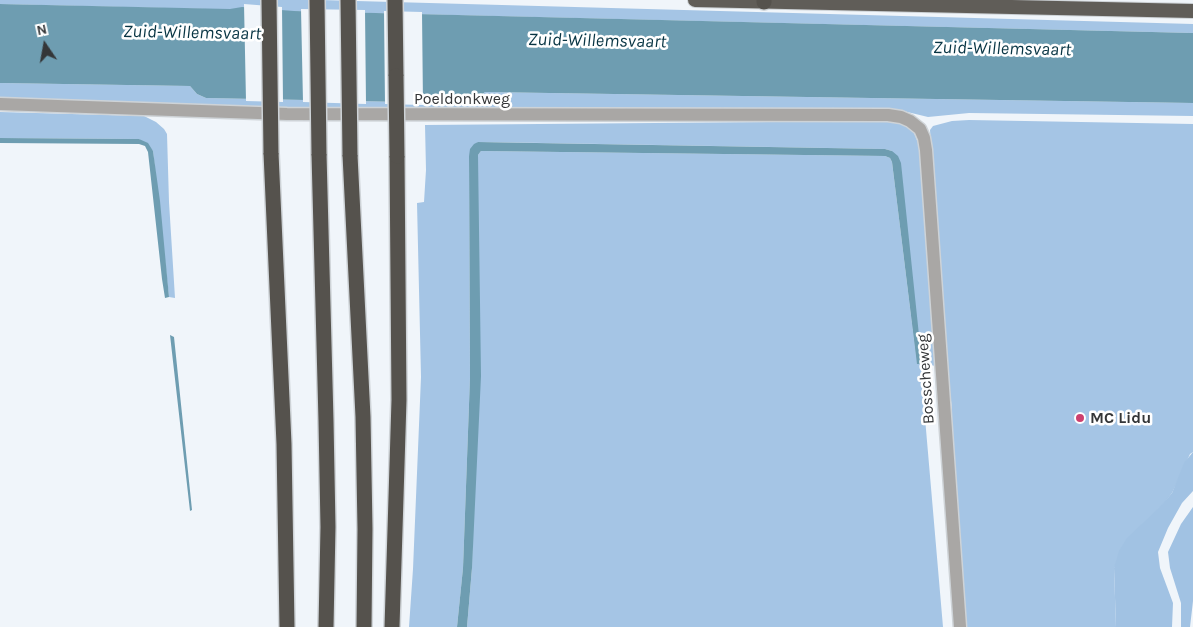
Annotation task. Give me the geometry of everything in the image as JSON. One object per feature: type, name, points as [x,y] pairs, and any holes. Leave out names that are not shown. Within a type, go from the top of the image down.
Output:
[{"type":"highway","points":[[269,0],[271,153],[284,444],[288,627]]},
{"type":"highway","points":[[316,0],[328,517],[326,627]]},
{"type":"highway","points":[[348,0],[350,155],[363,417],[364,627]]},
{"type":"highway","points":[[392,627],[400,400],[395,0]]},
{"type":"highway","points":[[696,0],[1193,11]]},
{"type":"street","name":"Poeldonkweg","points":[[0,104],[296,114],[888,115],[901,117],[920,129]]},
{"type":"street","name":"Bosscheweg","points":[[920,129],[926,150],[960,627]]},
{"type":"shaded area","points":[[0,0],[320,0],[1193,24],[1193,33],[0,4]]},
{"type":"shaded area","points":[[0,83],[190,86],[197,94],[206,98],[452,103],[477,99],[485,92],[1193,103],[1193,116],[969,113],[928,117],[899,110],[295,109],[0,99]]},
{"type":"shaded area","points":[[0,112],[144,116],[156,122],[164,129],[167,134],[175,298],[169,297],[153,151],[139,139],[0,138]]},
{"type":"shaded area","points":[[885,121],[907,127],[914,133],[921,150],[936,366],[922,364],[922,383],[943,627],[467,627],[472,568],[478,155],[481,151],[885,156],[890,158],[917,364],[892,151],[885,149],[478,142],[469,156],[470,377],[463,568],[457,627],[409,627],[421,377],[417,203],[424,202],[426,170],[425,125]]},
{"type":"shaded area","name":"MC Lidu","points":[[952,121],[1193,124],[1193,452],[1190,454],[1172,493],[1114,568],[1116,627],[965,627],[951,421],[952,409],[947,367],[930,130],[933,126]]},
{"type":"shaded area","points":[[1193,452],[1193,491],[1182,503],[1168,528],[1158,552],[1160,568],[1173,603],[1172,627],[1116,627],[1114,568],[1119,551],[1127,538],[1172,493],[1184,463]]},
{"type":"shaded area","points":[[1193,507],[1193,601],[1190,627],[1181,627],[1181,603],[1170,568],[1168,552],[1181,524]]},
{"type":"water","name":"Zuid-Willemsvaart","points":[[0,4],[230,9],[242,7],[294,11],[1193,33],[1193,103],[485,92],[477,99],[452,103],[206,98],[197,94],[190,86],[0,83]]},
{"type":"water","points":[[0,138],[139,139],[148,143],[153,151],[160,201],[169,297],[165,298],[148,152],[145,146],[139,144],[0,143]]},
{"type":"water","points":[[478,142],[885,149],[892,151],[898,156],[901,163],[922,364],[917,364],[890,158],[885,156],[481,151],[478,155],[481,376],[472,568],[467,627],[457,627],[463,568],[470,377],[469,156],[470,149]]},
{"type":"water","points":[[170,335],[174,337],[192,510],[190,511]]},
{"type":"pier","points":[[244,4],[282,7],[283,102],[246,101]]},
{"type":"pier","points":[[301,9],[365,10],[366,104],[303,102]]},
{"type":"pier","points":[[384,11],[422,12],[423,105],[385,104]]},
{"type":"place","name":"MC Lidu","points":[[1080,418]]}]
